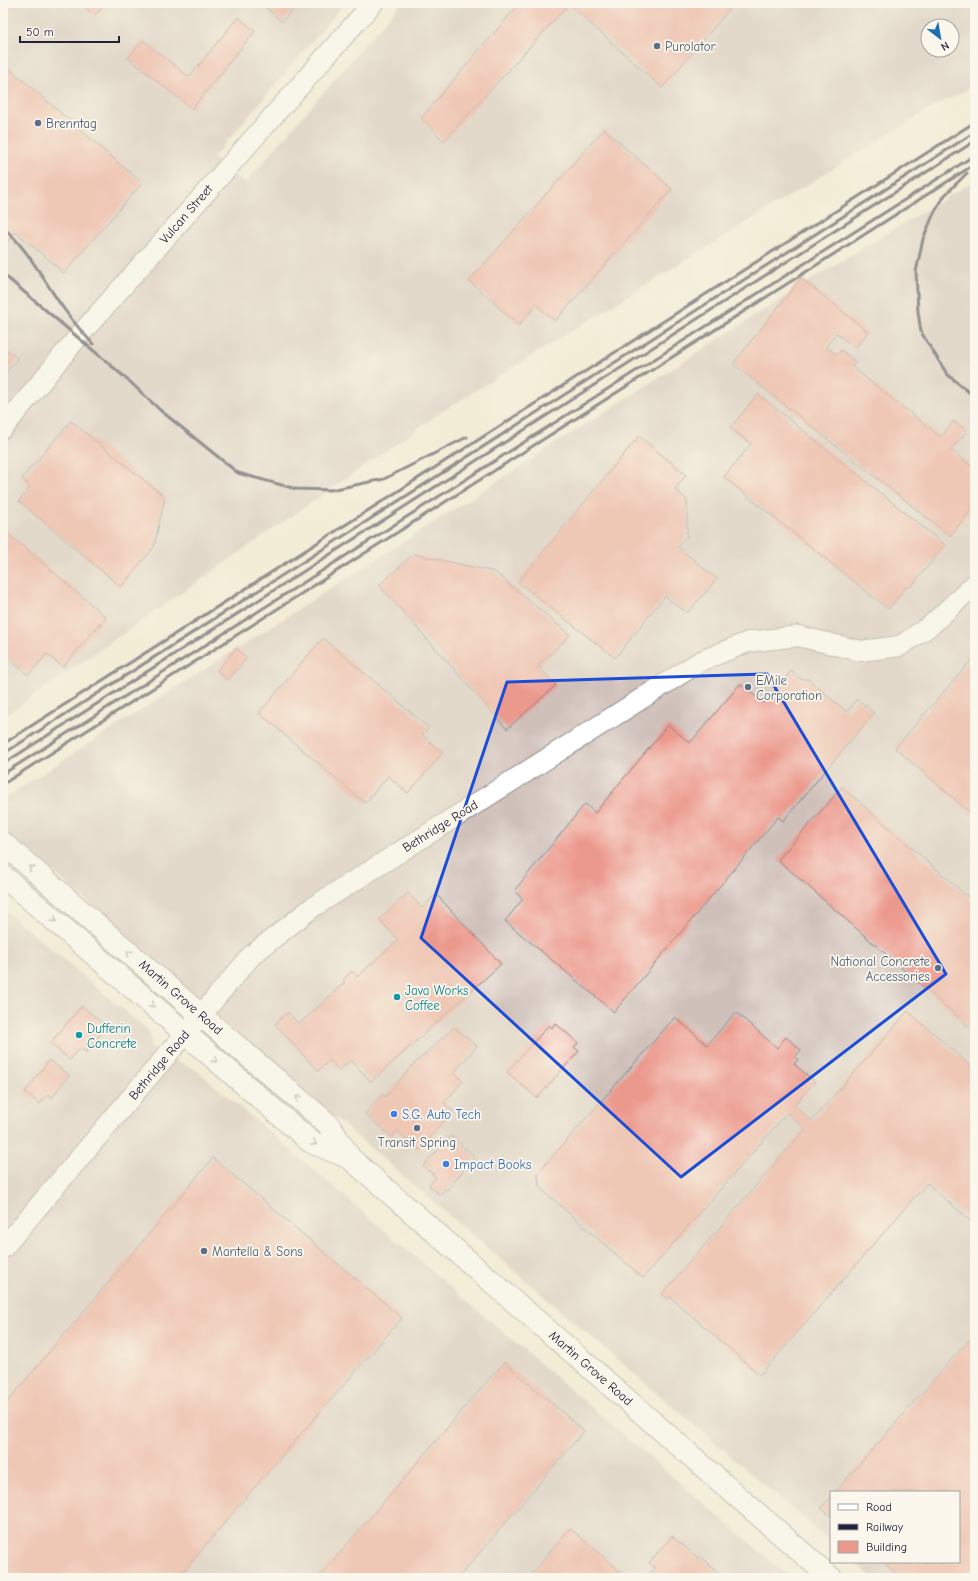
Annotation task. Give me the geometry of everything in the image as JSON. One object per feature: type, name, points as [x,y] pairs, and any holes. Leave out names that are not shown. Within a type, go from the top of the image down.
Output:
[{"type":"main road","name":"Martin Grove Road","points":[[3,843],[328,1124],[350,1158],[831,1578]]},
{"type":"main road","name":"Martin Grove Road","points":[[3,876],[311,1142],[350,1158]]},
{"type":"street","name":"Vulcan Street","points":[[3,428],[78,337],[373,3]]},
{"type":"street","name":"Bethridge Road","points":[[3,1248],[252,955],[312,907],[701,661],[748,642],[798,636],[861,651],[900,646],[931,625],[975,584]]},
{"type":"highlighted area","points":[[767,674],[946,974],[681,1177],[421,938],[507,682]]},
{"type":"shaded area","points":[[3,3],[345,3],[213,158],[245,183],[401,3],[975,3],[975,86],[936,105],[446,409],[3,717]]},
{"type":"shaded area","points":[[975,180],[975,1578],[873,1578],[855,1563],[960,1563],[960,1491],[830,1491],[830,1541],[250,1045],[3,828],[3,799],[801,286]]},
{"type":"shaded area","points":[[3,909],[150,1032],[151,1048],[198,1071],[791,1578],[3,1578]]},
{"type":"building","points":[[81,3],[106,3],[94,16]]},
{"type":"building","points":[[261,3],[299,3],[282,22]]},
{"type":"building","name":"Purolator","points":[[520,3],[735,3],[662,88],[569,4],[444,141],[421,118]]},
{"type":"building","points":[[238,17],[255,31],[192,109],[128,58],[143,40],[189,77]]},
{"type":"building","name":"Brenntag","points":[[3,63],[142,183],[64,273],[16,232],[7,242],[3,239]]},
{"type":"building","points":[[604,129],[672,189],[555,321],[537,305],[519,325],[469,281]]},
{"type":"building","points":[[801,278],[868,332],[855,348],[836,333],[826,347],[837,355],[841,350],[856,362],[852,367],[941,437],[954,421],[967,431],[951,450],[975,469],[975,505],[950,536],[733,364]]},
{"type":"building","points":[[3,347],[18,359],[3,376]]},
{"type":"building","points":[[758,394],[945,545],[910,588],[907,586],[888,609],[724,477],[751,444],[730,428]]},
{"type":"building","points":[[71,421],[165,497],[154,547],[121,587],[19,501],[30,487],[22,478]]},
{"type":"building","points":[[639,436],[686,475],[675,489],[687,500],[687,536],[678,547],[717,579],[687,613],[665,596],[615,658],[518,582]]},
{"type":"building","points":[[3,529],[106,617],[63,667],[47,654],[28,675],[3,654]]},
{"type":"building","points":[[414,554],[495,572],[570,635],[538,666],[556,685],[507,729],[379,585]]},
{"type":"building","points":[[323,638],[429,728],[422,735],[443,753],[408,793],[388,776],[365,803],[259,713]]},
{"type":"building","points":[[236,648],[247,658],[228,680],[217,671]]},
{"type":"building","points":[[975,656],[975,810],[972,814],[895,748]]},
{"type":"building","points":[[791,671],[800,679],[808,679],[847,712],[857,699],[874,713],[783,821],[778,817],[614,1012],[505,921],[523,899],[514,891],[585,804],[595,813],[668,725],[690,743],[740,684],[764,703]]},
{"type":"building","name":"National Concrete Accessories","points":[[842,787],[975,903],[975,1032],[778,860]]},
{"type":"building","name":"Java Works Coffee","points":[[408,893],[422,908],[436,894],[501,964],[371,1082],[351,1060],[339,1070],[330,1060],[318,1071],[275,1024],[288,1012],[299,1024],[345,982],[343,980],[352,971],[357,977],[398,940],[379,919]]},
{"type":"building","name":"Dufferin Concrete","points":[[82,1006],[107,1027],[86,1052],[80,1048],[70,1060],[50,1043]]},
{"type":"building","points":[[908,1011],[975,1070],[975,1223],[974,1224],[927,1183],[760,1375],[670,1297],[668,1299],[662,1294],[805,1129],[787,1113],[643,1278],[539,1187],[538,1173],[675,1017],[707,1045],[736,1012],[777,1048],[786,1037],[801,1050],[795,1057],[798,1059],[794,1064],[815,1082],[794,1105],[812,1121]]},
{"type":"building","points":[[555,1023],[578,1043],[574,1047],[579,1051],[537,1098],[507,1072],[549,1025],[552,1028]]},
{"type":"building","points":[[454,1027],[477,1046],[454,1073],[463,1081],[444,1103],[453,1111],[419,1150],[397,1131],[392,1137],[365,1114],[382,1094],[385,1097],[413,1065]]},
{"type":"building","points":[[49,1060],[69,1075],[52,1098],[48,1094],[40,1104],[25,1092]]},
{"type":"building","points":[[451,1136],[475,1157],[447,1190],[445,1189],[440,1195],[429,1186],[436,1177],[423,1166]]},
{"type":"building","points":[[213,1158],[402,1318],[241,1503],[178,1578],[3,1578],[3,1407]]},
{"type":"building","points":[[975,1333],[975,1578],[901,1578],[884,1563],[960,1563],[960,1491],[836,1491]]},
{"type":"building","points":[[504,1362],[584,1431],[458,1578],[318,1578]]},
{"type":"building","points":[[830,1498],[830,1515],[821,1508]]},
{"type":"building","points":[[570,1528],[628,1578],[528,1578]]},
{"type":"building","points":[[672,1536],[698,1558],[700,1556],[722,1578],[647,1578],[655,1568],[649,1563]]},
{"type":"railway","points":[[3,744],[975,122]]},
{"type":"railway","points":[[3,754],[975,132]]},
{"type":"railway","points":[[3,764],[975,141]]},
{"type":"railway","points":[[3,774],[975,155]]},
{"type":"railway","points":[[3,784],[975,164]]},
{"type":"railway","points":[[967,173],[945,195],[934,213],[923,239],[916,272],[918,312],[921,332],[947,374],[975,397]]},
{"type":"railway","points":[[3,228],[21,246],[36,266],[67,314],[93,344]]},
{"type":"railway","points":[[3,274],[127,379],[160,410],[238,473],[296,489],[331,490],[384,479],[467,437]]},
{"type":"place","name":"Purolator","points":[[657,46]]},
{"type":"place","name":"Brenntag","points":[[38,123]]},
{"type":"place","name":"EMile Corporation","points":[[748,687]]},
{"type":"place","name":"National Concrete Accessories","points":[[938,968]]},
{"type":"place","name":"Java Works Coffee","points":[[397,997]]},
{"type":"place","name":"Dufferin Concrete","points":[[79,1035]]},
{"type":"place","name":"S.G. Auto Tech","points":[[394,1114]]},
{"type":"place","name":"Transit Spring","points":[[417,1128]]},
{"type":"place","name":"Impact Books","points":[[446,1164]]},
{"type":"place","name":"Mantella & Sons","points":[[204,1251]]}]
